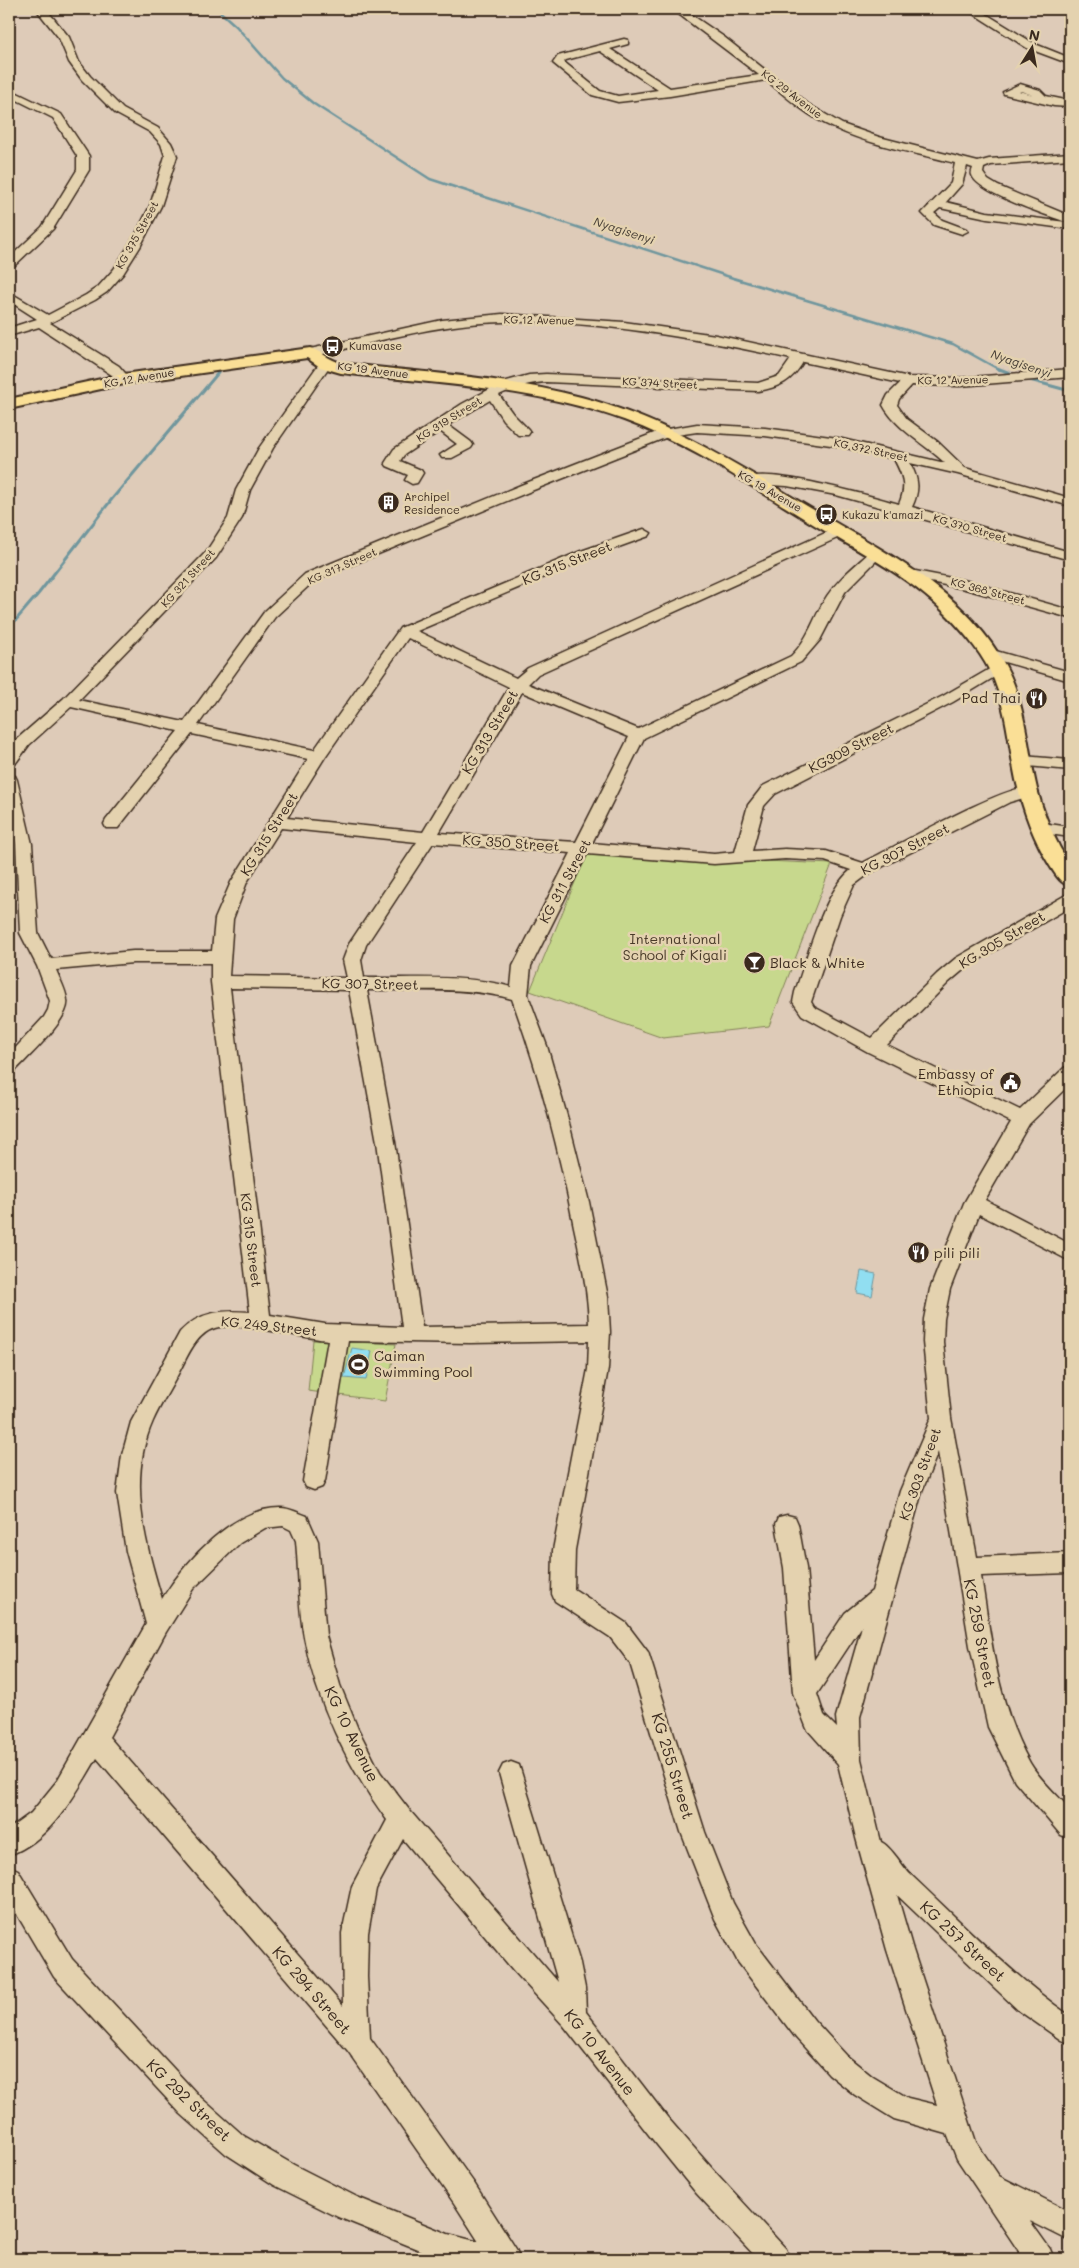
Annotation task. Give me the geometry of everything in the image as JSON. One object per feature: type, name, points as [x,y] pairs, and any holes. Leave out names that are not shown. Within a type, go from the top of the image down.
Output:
[{"type":"main road","name":"KG 12 Avenue","points":[[9,404],[124,379],[310,353]]},
{"type":"main road","name":"KG 19 Avenue","points":[[310,353],[325,364],[368,371],[508,385],[601,408],[667,433],[752,480],[905,573],[958,614],[989,652],[998,670],[1017,726],[1028,791],[1055,857],[1070,879]]},
{"type":"street","name":"KG 375 Street","points":[[9,332],[43,320],[84,300],[112,280],[128,256],[154,208],[171,156],[166,143],[154,130],[119,111],[86,78],[74,62],[64,38],[41,9]]},
{"type":"street","name":"KG 29 Avenue","points":[[676,9],[768,76],[804,106],[838,126],[875,139],[980,166]]},
{"type":"street","points":[[972,9],[986,20],[1032,46],[1070,61]]},
{"type":"street","points":[[624,42],[562,58],[558,63],[596,93],[607,98],[618,99],[670,93],[768,76]]},
{"type":"street","points":[[601,48],[670,93]]},
{"type":"street","points":[[1054,103],[1008,92],[1020,87],[1036,92],[1043,99],[1070,104]]},
{"type":"street","points":[[9,92],[57,116],[83,156],[84,162],[83,170],[47,229],[9,264]]},
{"type":"street","points":[[1070,156],[1000,160],[980,166],[977,173],[978,178],[985,183],[1011,196],[1070,220]]},
{"type":"street","points":[[961,160],[961,177],[952,191],[928,213],[931,218],[962,231]]},
{"type":"street","points":[[938,204],[987,215],[1070,227]]},
{"type":"street","points":[[9,296],[114,369],[124,379]]},
{"type":"street","name":"KG 12 Avenue","points":[[310,353],[442,324],[471,320],[520,318],[583,321],[716,339],[909,381],[946,383],[1070,372]]},
{"type":"street","name":"KG 374 Street","points":[[508,385],[536,378],[758,387],[782,381],[789,376],[799,357]]},
{"type":"street","name":"KG 321 Street","points":[[9,760],[16,742],[68,702],[183,586],[211,555],[235,518],[243,490],[266,448],[325,364]]},
{"type":"street","points":[[909,381],[893,398],[890,405],[897,418],[928,441],[962,471]]},
{"type":"street","name":"KG 319 Street","points":[[412,480],[416,473],[394,464],[392,461],[403,449],[508,385]]},
{"type":"street","points":[[492,394],[508,417],[523,432]]},
{"type":"street","points":[[440,425],[466,445],[447,455]]},
{"type":"street","name":"KG 372 Street","points":[[667,433],[705,428],[765,432],[838,442],[962,471],[1070,502]]},
{"type":"street","name":"KG 317 Street","points":[[112,824],[189,727],[270,614],[284,599],[310,577],[526,488],[667,433]]},
{"type":"street","points":[[899,455],[913,485],[912,492],[904,509]]},
{"type":"street","name":"KG 370 Street","points":[[752,480],[809,485],[904,509],[1070,556]]},
{"type":"street","name":"KG 313 Street","points":[[413,1334],[386,1142],[352,960],[358,944],[428,838],[518,684],[533,671],[839,532]]},
{"type":"street","name":"KG 315 Street","points":[[261,1322],[220,982],[220,957],[224,919],[239,882],[318,756],[405,631],[586,554],[644,533]]},
{"type":"street","points":[[405,631],[518,684],[638,735],[796,659],[806,651],[813,641],[830,602],[840,588],[876,554]]},
{"type":"street","name":"KG 368 Street","points":[[905,573],[968,585],[1070,614]]},
{"type":"street","points":[[989,652],[1070,677]]},
{"type":"street","name":"KG309 Street","points":[[742,858],[756,806],[769,790],[948,699],[998,670]]},
{"type":"street","points":[[68,702],[318,756]]},
{"type":"street","name":"KG 311 Street","points":[[600,1332],[598,1297],[579,1202],[538,1046],[519,995],[522,966],[583,848],[638,735]]},
{"type":"street","points":[[1023,761],[1070,765]]},
{"type":"street","points":[[9,780],[24,844],[29,933],[46,966],[59,1001],[57,1011],[9,1066]]},
{"type":"street","name":"KG 307 Street","points":[[874,1047],[808,1011],[802,1002],[804,992],[846,882],[864,869],[1004,798],[1028,791]]},
{"type":"street","name":"KG 350 Street","points":[[277,822],[428,838],[583,848],[714,860],[785,854],[826,856],[864,869]]},
{"type":"street","points":[[1042,828],[1070,832]]},
{"type":"street","name":"KG 305 Street","points":[[874,1047],[943,978],[962,962],[1070,900]]},
{"type":"street","points":[[46,966],[94,958],[167,954],[220,957]]},
{"type":"street","name":"KG 307 Street","points":[[220,982],[468,986],[498,989],[519,995]]},
{"type":"street","points":[[874,1047],[1022,1120]]},
{"type":"street","name":"KG 303 Street","points":[[1040,2259],[966,2150],[956,2123],[900,1950],[868,1838],[849,1759],[848,1717],[911,1491],[941,1418],[933,1342],[934,1319],[940,1289],[974,1203],[1022,1120],[1070,1073]]},
{"type":"street","points":[[974,1203],[1070,1253]]},
{"type":"street","name":"KG 249 Street","points":[[158,1625],[137,1551],[128,1493],[133,1455],[142,1422],[187,1338],[194,1329],[217,1319],[261,1322],[339,1332],[413,1334],[600,1332]]},
{"type":"street","points":[[314,1481],[339,1332]]},
{"type":"street","name":"KG 255 Street","points":[[600,1332],[598,1368],[564,1550],[563,1594],[618,1630],[629,1642],[640,1659],[693,1832],[724,1910],[747,1953],[779,1997],[838,2065],[864,2086],[903,2110],[956,2123]]},
{"type":"street","name":"KG 259 Street","points":[[941,1418],[950,1458],[981,1646],[1000,1727],[1023,1772],[1070,1827]]},
{"type":"street","name":"KG 10 Avenue","points":[[9,1843],[40,1820],[65,1789],[158,1625],[185,1582],[232,1536],[261,1519],[283,1517],[299,1523],[307,1541],[315,1636],[328,1685],[349,1735],[372,1780],[401,1819],[450,1874],[522,1961],[573,2016],[658,2126],[707,2184],[776,2259]]},
{"type":"street","points":[[787,1524],[795,1568],[805,1693],[815,1721],[849,1759]]},
{"type":"street","points":[[967,1566],[1070,1563]]},
{"type":"street","points":[[805,1693],[853,1620],[881,1598]]},
{"type":"street","name":"KG 294 Street","points":[[95,1739],[357,2042],[464,2193],[506,2259]]},
{"type":"street","points":[[510,1772],[567,1962],[572,1988],[573,2016]]},
{"type":"street","points":[[357,2042],[354,1976],[355,1933],[364,1886],[401,1819]]},
{"type":"street","name":"KG 257 Street","points":[[868,1838],[893,1876],[1027,2001],[1070,2030]]},
{"type":"street","name":"KG 292 Street","points":[[9,1878],[64,1968],[190,2105],[235,2145],[284,2175],[348,2207],[448,2248],[492,2259]]},
{"type":"street","points":[[989,2184],[1070,2227]]},
{"type":"green space","name":"International School of Kigali","points":[[587,853],[832,864],[769,1026],[663,1038],[530,991]]},
{"type":"green space","points":[[313,1340],[396,1344],[385,1401],[308,1391]]},
{"type":"water","points":[[861,1271],[876,1274],[872,1296],[857,1293]]},
{"type":"water","name":"Caiman Swimming Pool","points":[[352,1348],[372,1351],[366,1380],[344,1378]]},
{"type":"waterway","name":"Nyagisenyi","points":[[217,9],[236,26],[282,78],[314,104],[430,179],[733,278],[953,344],[1000,370]]},
{"type":"waterway","name":"Nyagisenyi","points":[[997,368],[1015,375]]},
{"type":"waterway","points":[[9,628],[39,593],[112,499],[218,373]]},
{"type":"waterway","name":"Nyagisenyi","points":[[1026,379],[1070,391]]},
{"type":"place","name":"Kumavase","points":[[333,346]]},
{"type":"place","name":"Archipel Residence","points":[[388,503]]},
{"type":"place","name":"Kukazu k'amazi","points":[[826,515]]},
{"type":"place","name":"Pad Thai","points":[[1037,698]]},
{"type":"place","name":"Black & White","points":[[754,963]]},
{"type":"place","name":"Embassy of Ethiopia","points":[[1010,1082]]},
{"type":"place","name":"pili pili","points":[[918,1253]]},
{"type":"place","name":"Caiman Swimming Pool","points":[[358,1364]]}]
